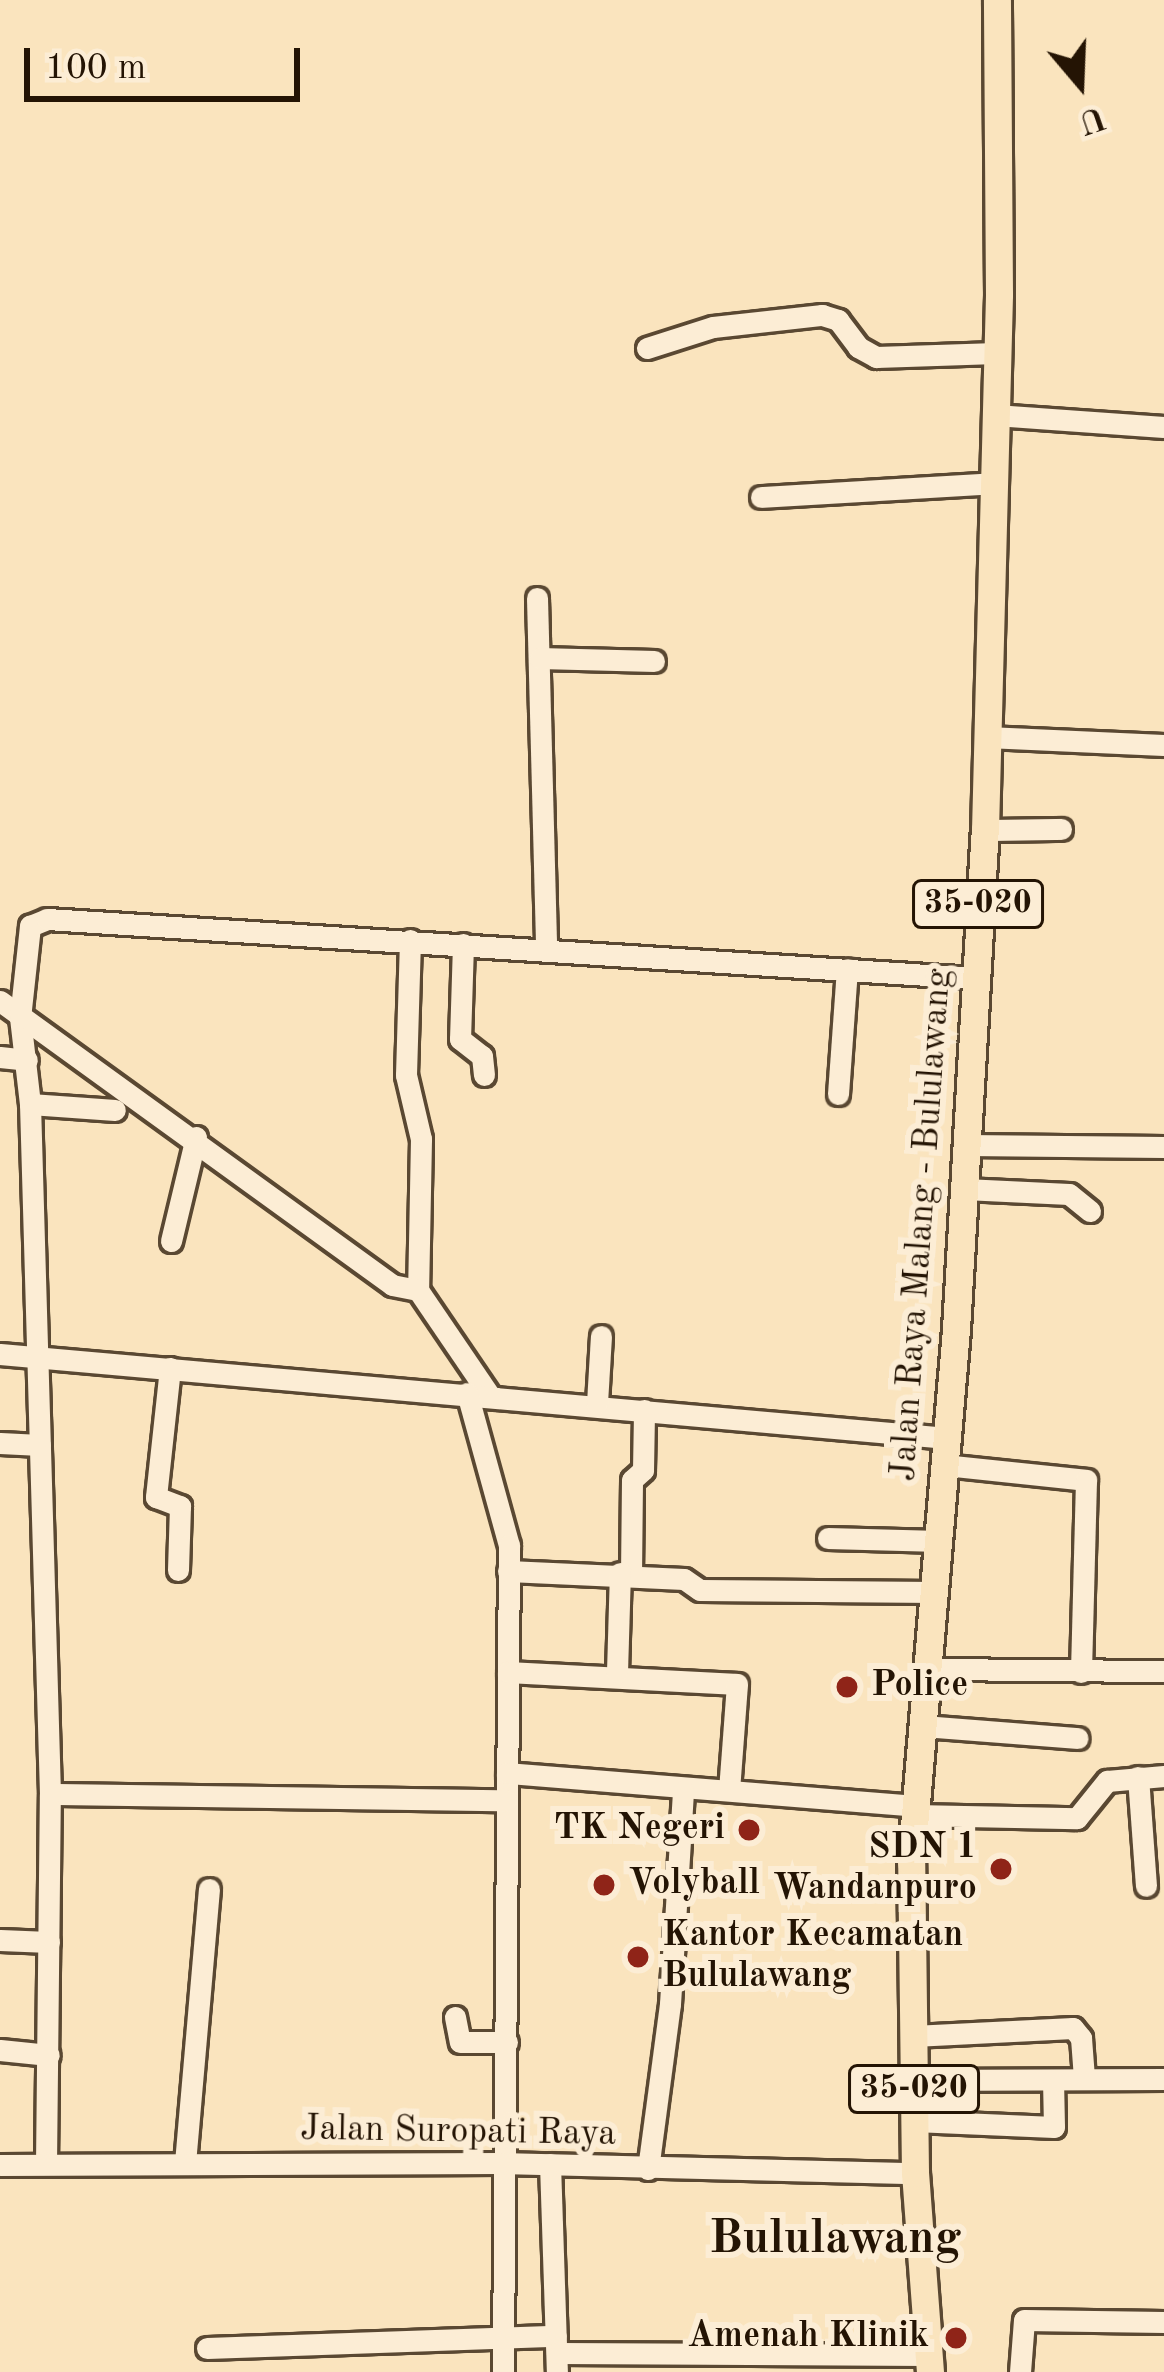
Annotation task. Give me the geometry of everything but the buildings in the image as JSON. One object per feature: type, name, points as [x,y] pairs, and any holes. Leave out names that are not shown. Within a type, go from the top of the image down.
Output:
[{"type":"main road","name":"Jalan Raya Malang - Bululawang","points":[[915,1810],[930,1669],[985,830],[997,353],[997,0]]},
{"type":"main road","name":"35-020","points":[[915,1810],[915,2173],[929,2363]]},
{"type":"street","points":[[647,348],[713,327],[822,315],[838,320],[858,347],[876,358],[997,353]]},
{"type":"street","points":[[995,416],[1164,428]]},
{"type":"street","points":[[761,497],[995,483]]},
{"type":"street","points":[[537,598],[546,951]]},
{"type":"street","points":[[540,658],[654,661]]},
{"type":"street","points":[[986,737],[1164,746]]},
{"type":"street","points":[[985,830],[1061,829]]},
{"type":"street","points":[[46,2164],[50,1794],[31,1104],[27,1060],[6,1002],[30,926],[38,920],[410,940],[974,978]]},
{"type":"street","points":[[410,940],[406,1075],[421,1138],[418,1290],[477,1393],[502,1505],[508,1571],[503,2372]]},
{"type":"street","points":[[463,944],[460,1039],[482,1056],[484,1075]]},
{"type":"street","points":[[838,1094],[847,969]]},
{"type":"street","points":[[6,1002],[392,1285],[418,1290]]},
{"type":"street","points":[[0,1057],[27,1060]]},
{"type":"street","points":[[31,1104],[115,1110]]},
{"type":"street","points":[[171,1241],[196,1137]]},
{"type":"street","points":[[966,1145],[1164,1147]]},
{"type":"street","points":[[964,1190],[1069,1194],[1090,1211]]},
{"type":"street","points":[[597,1403],[601,1336]]},
{"type":"street","points":[[0,1354],[597,1403],[945,1451],[1086,1480],[1082,1672]]},
{"type":"street","points":[[170,1367],[156,1497],[180,1506],[178,1570]]},
{"type":"street","points":[[617,1672],[644,1410]]},
{"type":"street","points":[[0,1443],[40,1445]]},
{"type":"street","points":[[828,1538],[939,1541]]},
{"type":"street","points":[[508,1571],[685,1580],[700,1591],[935,1592]]},
{"type":"street","points":[[930,1669],[1164,1671]]},
{"type":"street","points":[[508,1672],[617,1672],[740,1685],[729,1790]]},
{"type":"street","points":[[924,1726],[1078,1738]]},
{"type":"street","points":[[507,1773],[915,1810],[1077,1818],[1107,1781],[1164,1776]]},
{"type":"street","points":[[1138,1778],[1146,1886]]},
{"type":"street","points":[[648,2169],[670,2004],[683,1790]]},
{"type":"street","points":[[50,1794],[506,1800]]},
{"type":"street","points":[[185,2163],[209,1889]]},
{"type":"street","points":[[0,1940],[49,1942]]},
{"type":"street","points":[[455,2017],[460,2042],[507,2042]]},
{"type":"street","points":[[913,2036],[1073,2028],[1082,2038],[1084,2078]]},
{"type":"street","points":[[0,2050],[49,2054]]},
{"type":"street","points":[[914,2080],[1164,2079]]},
{"type":"street","points":[[914,2121],[1054,2128],[1053,2080]]},
{"type":"street","name":"Jalan Suropati Raya","points":[[0,2165],[505,2163],[915,2173]]},
{"type":"street","points":[[550,2164],[557,2354]]},
{"type":"street","points":[[1020,2372],[1024,2320],[1164,2322]]},
{"type":"street","points":[[207,2348],[503,2334],[557,2354],[706,2363],[929,2363]]},
{"type":"place","name":"Police","points":[[847,1687]]},
{"type":"place","name":"TK Negeri","points":[[749,1830]]},
{"type":"place","name":"SDN 1 Wandanpuro","points":[[1001,1869]]},
{"type":"place","name":"Volyball","points":[[604,1885]]},
{"type":"place","name":"Kantor Kecamatan Bululawang","points":[[638,1957]]},
{"type":"place","name":"Amenah Klinik","points":[[956,2338]]},
{"type":"district","name":"Bululawang","points":[[835,2240]]}]
